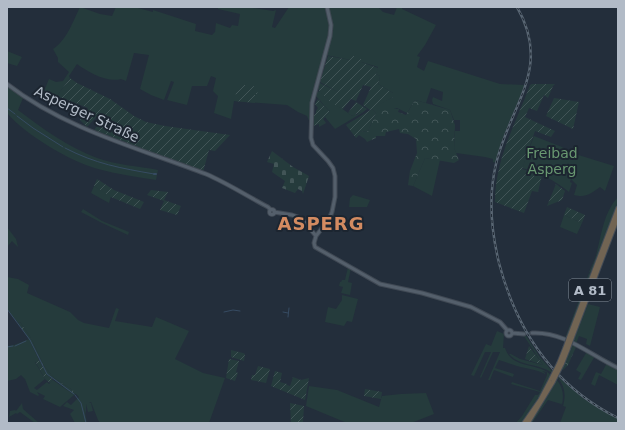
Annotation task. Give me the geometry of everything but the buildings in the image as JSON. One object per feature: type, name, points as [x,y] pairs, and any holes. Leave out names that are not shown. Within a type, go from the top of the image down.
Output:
[{"type":"highway","name":"A 81","points":[[528,423],[552,382],[566,349],[618,208]]},
{"type":"highway","name":"A 81","points":[[570,338],[618,217]]},
{"type":"highway","name":"A 81","points":[[524,423],[552,382]]},
{"type":"main road","points":[[328,7],[331,25],[330,36],[313,100],[311,138],[313,146],[332,166],[335,176],[334,197],[332,212],[329,219],[316,236],[314,247],[380,284],[471,306],[500,322],[507,330],[511,330],[512,333],[524,334]]},
{"type":"main road","name":"Asperger Straße","points":[[7,84],[29,100],[75,123],[104,136],[212,177],[273,211],[301,218],[316,236]]},
{"type":"main road","points":[[532,333],[554,335],[618,368]]},
{"type":"green space","points":[[80,7],[100,14],[112,16],[116,7],[134,7],[153,12],[153,10],[196,24],[195,31],[212,35],[215,32],[216,23],[230,28],[232,25],[238,26],[240,14],[218,9],[218,7],[247,7],[273,11],[276,10],[272,27],[275,28],[289,7],[378,7],[383,12],[394,15],[397,7],[402,7],[402,9],[436,25],[417,56],[420,57],[417,67],[424,71],[428,61],[500,84],[525,85],[501,143],[496,163],[493,162],[493,159],[485,157],[456,153],[454,148],[455,131],[460,131],[460,120],[454,120],[450,110],[433,104],[432,100],[433,97],[442,101],[443,92],[431,88],[426,103],[415,100],[407,113],[397,108],[391,110],[372,109],[393,97],[393,93],[378,84],[380,76],[376,74],[378,67],[361,62],[360,56],[350,60],[326,55],[315,89],[313,90],[315,91],[311,123],[307,116],[287,105],[234,101],[231,119],[214,113],[218,96],[213,91],[216,78],[211,76],[207,86],[192,86],[187,105],[167,100],[174,82],[171,81],[164,100],[151,95],[140,89],[149,55],[134,53],[126,81],[121,79],[116,80],[104,78],[77,64],[69,76],[70,78],[57,96],[44,91],[49,79],[56,82],[63,81],[69,72],[58,62],[58,58],[53,49],[66,35]]},
{"type":"green space","points":[[7,51],[22,57],[17,66],[7,63]]},
{"type":"green space","points":[[328,56],[350,60],[350,56],[361,56],[361,62],[378,68],[376,74],[380,76],[378,84],[393,93],[393,97],[370,110],[363,105],[371,87],[363,85],[356,101],[351,99],[343,109],[336,105],[326,98],[318,89],[320,83],[340,93],[320,82]]},
{"type":"green space","points":[[70,78],[110,99],[134,116],[146,122],[230,135],[215,151],[209,150],[203,172],[94,130],[103,119],[98,115],[87,127],[80,120],[88,108],[57,96]]},
{"type":"green space","points":[[7,84],[23,98],[18,110],[56,137],[76,149],[97,158],[119,164],[158,170],[156,180],[98,169],[61,154],[36,138],[7,113]]},
{"type":"green space","points":[[237,84],[259,87],[257,94],[255,94],[255,103],[235,101]]},
{"type":"green space","points":[[555,84],[548,98],[544,95],[537,111],[529,108],[525,117],[555,131],[551,137],[535,131],[522,169],[542,175],[538,192],[532,191],[524,213],[495,202],[498,171],[502,156],[530,85]]},
{"type":"green space","points":[[320,91],[352,116],[360,112],[362,113],[335,129],[325,117],[330,112],[316,96],[317,92]]},
{"type":"green space","points":[[554,98],[579,102],[573,129],[546,116]]},
{"type":"green space","points":[[318,99],[330,112],[323,119],[326,123],[319,127],[319,124],[313,126],[313,117],[318,108],[315,104]]},
{"type":"green space","points":[[415,100],[450,110],[455,125],[454,148],[459,160],[454,163],[425,158],[413,186],[408,185],[410,171],[417,153],[416,139],[408,134],[400,133],[399,129],[386,132],[385,136],[376,136],[376,138],[367,142],[359,135],[359,132],[368,131],[376,113],[372,109],[399,109],[398,112],[406,115]]},
{"type":"green space","points":[[356,102],[367,109],[362,113],[360,112],[352,116],[348,113]]},
{"type":"green space","points":[[372,109],[376,113],[368,131],[359,132],[359,135],[356,138],[346,125]]},
{"type":"green space","name":"Freibad Asperg","points":[[534,136],[562,147],[574,158],[575,157],[572,153],[614,166],[605,191],[600,187],[588,195],[574,195],[577,185],[571,179],[570,182],[572,183],[569,192],[547,177],[522,168]]},
{"type":"green space","points":[[272,151],[293,167],[309,176],[303,194],[302,191],[298,189],[295,193],[282,188],[285,181],[272,172],[274,164],[267,162]]},
{"type":"green space","points":[[425,158],[440,160],[432,196],[413,186]]},
{"type":"green space","points":[[97,179],[114,190],[144,202],[140,209],[111,197],[94,186]]},
{"type":"green space","points":[[556,184],[565,191],[562,200],[547,206]]},
{"type":"green space","points":[[94,186],[111,196],[109,203],[91,193]]},
{"type":"green space","points":[[151,190],[168,192],[164,200],[181,206],[177,215],[160,210],[164,201],[147,195]]},
{"type":"green space","points":[[353,195],[370,200],[367,207],[349,207],[350,198]]},
{"type":"green space","points":[[617,198],[618,202],[591,273],[589,272],[596,256],[606,216]]},
{"type":"green space","points":[[567,207],[585,215],[582,223],[564,215]]},
{"type":"green space","points":[[83,209],[102,221],[129,232],[128,235],[81,212]]},
{"type":"green space","points":[[564,215],[582,223],[577,234],[560,227]]},
{"type":"green space","points":[[7,227],[16,239],[18,247],[12,241],[7,247]]},
{"type":"green space","points":[[348,267],[351,268],[348,282],[352,283],[350,295],[341,293],[343,287],[339,286],[342,280],[345,280]]},
{"type":"green space","points":[[589,273],[591,274],[565,338]]},
{"type":"green space","points":[[7,277],[18,279],[29,285],[27,293],[70,312],[78,320],[84,323],[109,328],[116,308],[119,309],[115,321],[152,327],[156,317],[189,331],[175,359],[203,373],[225,378],[209,423],[100,423],[91,402],[89,403],[91,403],[93,411],[88,412],[86,404],[86,414],[84,408],[87,423],[75,423],[70,414],[74,410],[63,406],[67,402],[71,405],[79,397],[71,389],[54,378],[44,366],[31,338],[20,322],[18,323],[7,309]]},
{"type":"green space","points":[[342,295],[358,299],[352,322],[347,321],[344,326],[325,322],[328,307],[336,309],[342,300]]},
{"type":"green space","points":[[588,304],[600,307],[590,346],[586,344],[587,339],[579,336],[576,344],[573,342]]},
{"type":"green space","points":[[20,322],[31,338],[44,366],[54,378],[76,393],[74,395],[47,374],[29,339],[18,323]]},
{"type":"green space","points":[[497,331],[504,334],[503,348],[505,348],[508,355],[513,360],[547,372],[542,371],[545,374],[499,360],[495,368],[514,374],[513,377],[494,370],[490,380],[488,380],[500,352],[493,352],[481,378],[480,377],[491,352],[485,352],[474,376],[471,375],[486,344],[491,346]]},
{"type":"green space","points":[[525,334],[539,356],[553,372],[552,373],[519,361],[509,354],[520,359],[543,365],[524,336]]},
{"type":"green space","points":[[29,339],[39,360],[35,362],[45,379],[34,388],[37,390],[47,382],[49,384],[53,380],[74,395],[60,407],[43,399],[45,396],[37,392],[39,395],[38,396],[30,392],[25,379],[21,375],[16,379],[7,381],[7,346]]},
{"type":"green space","points":[[572,344],[576,347],[568,365],[563,370],[562,369]]},
{"type":"green space","points":[[529,346],[543,365],[525,359]]},
{"type":"green space","points":[[231,350],[245,354],[244,361],[231,357]]},
{"type":"green space","points":[[588,352],[595,356],[581,380],[578,379],[581,373],[576,370]]},
{"type":"green space","points":[[229,359],[239,361],[236,372],[238,373],[235,381],[226,378]]},
{"type":"green space","points":[[39,360],[47,374],[53,380],[50,383],[45,379],[35,361]]},
{"type":"green space","points":[[607,363],[618,368],[618,385],[599,375],[595,386],[591,384],[596,372],[601,374]]},
{"type":"green space","points":[[258,366],[270,369],[266,383],[251,380],[252,375],[255,375]]},
{"type":"green space","points":[[275,371],[282,373],[280,382],[290,386],[293,377],[301,380],[309,378],[305,400],[271,386]]},
{"type":"green space","points":[[547,372],[551,375],[539,397],[521,423],[516,423],[535,395],[538,395],[540,392],[511,384],[512,382],[540,391]]},
{"type":"green space","points":[[558,377],[584,399],[618,419],[618,423],[560,423],[566,407],[563,406],[564,391]]},
{"type":"green space","points":[[557,380],[561,386],[563,398],[562,405],[561,403],[548,400],[532,423],[530,423]]},
{"type":"green space","points":[[309,386],[337,390],[379,407],[382,396],[426,393],[434,414],[411,423],[347,423],[306,406]]},
{"type":"green space","points":[[365,389],[382,392],[381,399],[364,396]]},
{"type":"green space","points":[[22,403],[23,409],[39,423],[35,423],[20,412],[9,417],[10,411],[16,411]]},
{"type":"green space","points":[[290,403],[304,406],[303,422],[291,423]]},
{"type":"waterway","points":[[7,108],[15,114]]},
{"type":"waterway","points":[[17,116],[63,147]]},
{"type":"waterway","points":[[65,148],[98,162],[154,174]]},
{"type":"waterway","points":[[288,317],[289,308]]},
{"type":"waterway","points":[[7,309],[30,340],[47,374],[74,394]]},
{"type":"waterway","points":[[224,312],[233,310],[240,311]]},
{"type":"waterway","points":[[283,312],[288,313]]},
{"type":"waterway","points":[[15,346],[26,341]]},
{"type":"waterway","points":[[7,347],[13,346]]},
{"type":"waterway","points":[[75,395],[81,403],[86,423]]},
{"type":"tunnel","points":[[524,334],[532,333]]},
{"type":"railway","points":[[517,7],[527,29],[531,50],[530,69],[525,87],[502,143],[494,176],[491,201],[492,226],[499,263],[516,312],[541,354],[557,373],[575,390],[595,405],[618,418]]},
{"type":"district","name":"ASPERG","points":[[321,224]]}]
